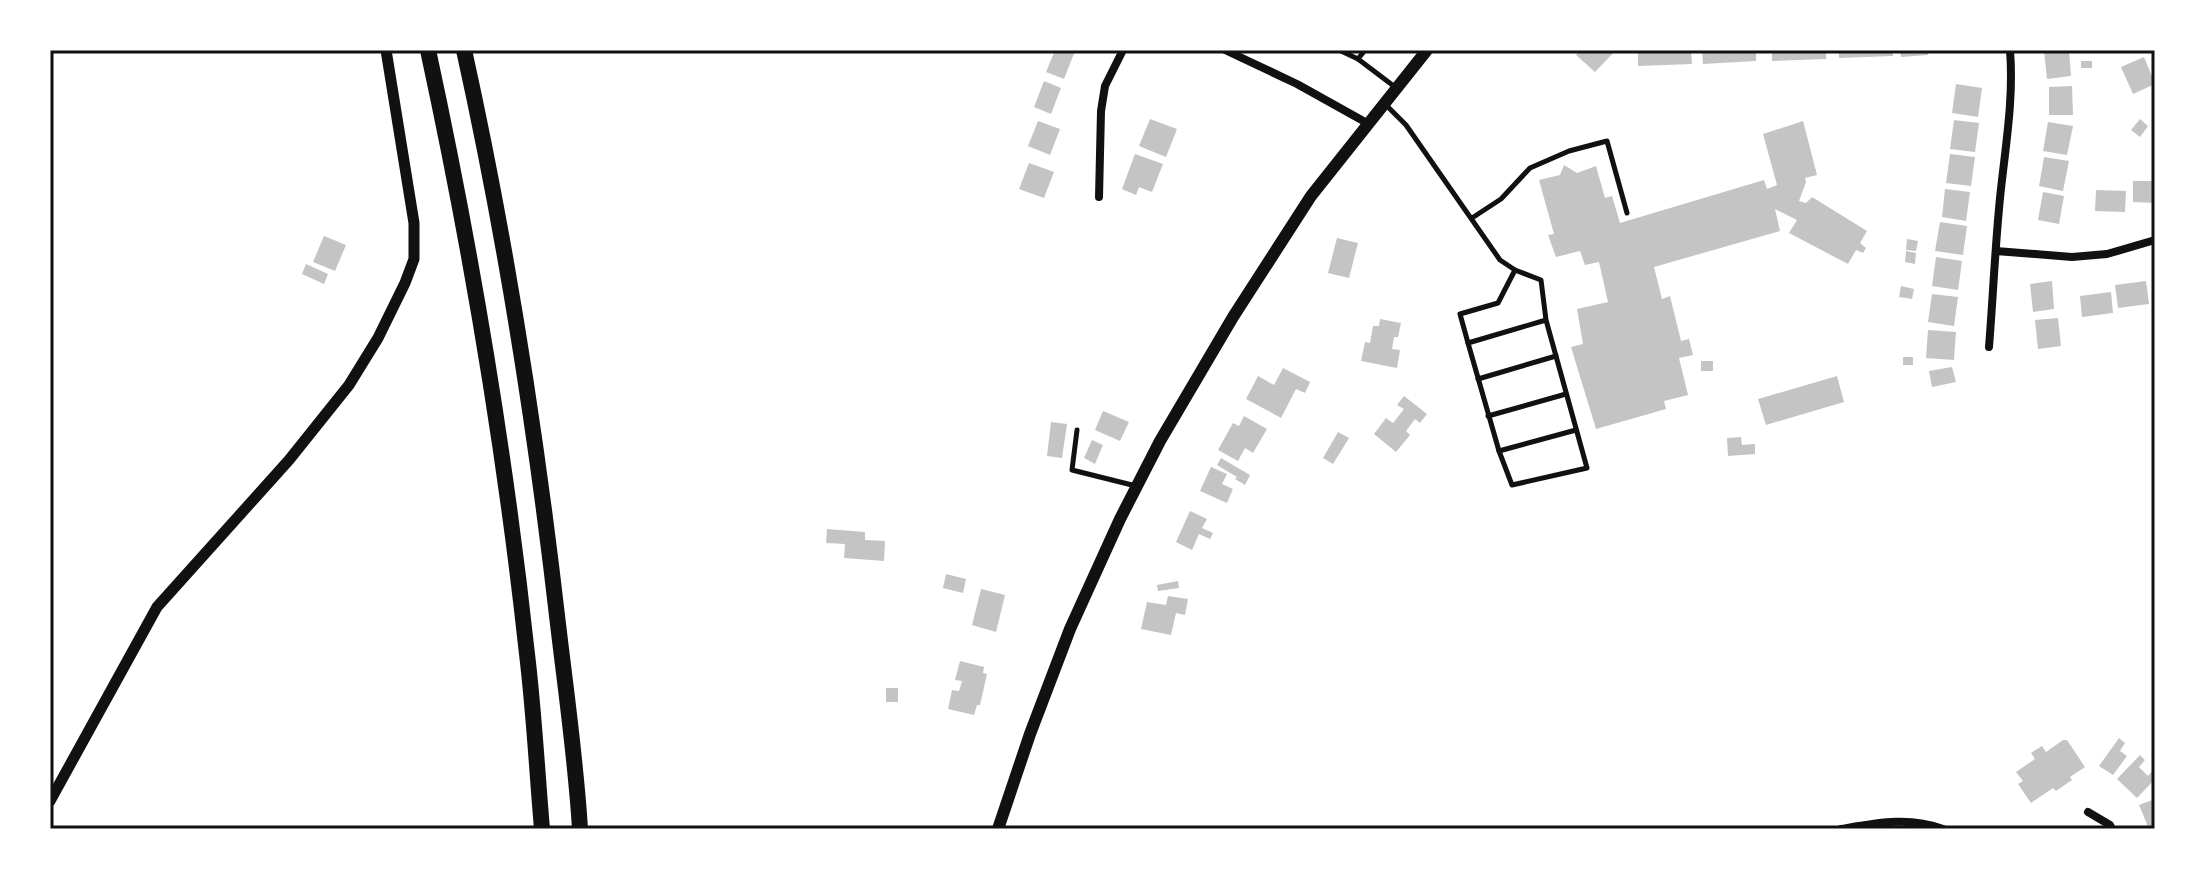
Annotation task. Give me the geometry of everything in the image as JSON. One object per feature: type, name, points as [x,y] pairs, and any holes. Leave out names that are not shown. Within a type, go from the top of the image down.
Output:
[{"type":"highway","points":[[428,50],[481,322],[507,491],[527,655],[542,829]]},
{"type":"highway","points":[[464,50],[513,303],[543,490],[580,829]]},
{"type":"main road","points":[[998,829],[1070,629],[1137,486],[1192,384],[1311,196],[1427,50]]},
{"type":"street","points":[[50,801],[157,607],[289,460],[349,385],[378,338],[405,283],[414,259],[414,223],[386,50]]},
{"type":"street","points":[[1099,197],[1101,111],[1105,86],[1123,50]]},
{"type":"street","points":[[1225,50],[1297,84],[1367,123]]},
{"type":"street","points":[[1989,347],[2010,106],[2010,50]]},
{"type":"street","points":[[1996,251],[2072,257],[2107,254],[2155,240]]},
{"type":"street","points":[[2088,812],[2112,829]]},
{"type":"street","points":[[1841,829],[1889,821],[1924,822],[1943,829]]},
{"type":"lane","points":[[1339,50],[1358,59],[1396,88]]},
{"type":"lane","points":[[1358,59],[1365,50]]},
{"type":"lane","points":[[1383,103],[1406,125],[1500,260],[1515,270],[1541,280],[1546,320],[1587,468],[1512,485],[1488,416],[1460,314],[1498,303],[1515,270]]},
{"type":"lane","points":[[1472,218],[1501,199],[1530,168],[1569,151],[1607,141],[1627,213]]},
{"type":"lane","points":[[1468,343],[1546,320]]},
{"type":"lane","points":[[1478,379],[1556,356]]},
{"type":"lane","points":[[1488,416],[1566,394]]},
{"type":"lane","points":[[1077,430],[1072,470],[1137,486]]},
{"type":"lane","points":[[1499,451],[1576,430]]},
{"type":"building","points":[[1055,50],[1075,51],[1064,79],[1046,72]]},
{"type":"building","points":[[1581,50],[1616,50],[1595,72],[1576,55]]},
{"type":"building","points":[[1638,50],[1691,50],[1692,64],[1638,66]]},
{"type":"building","points":[[1702,50],[1756,50],[1756,61],[1703,64]]},
{"type":"building","points":[[1772,50],[1826,50],[1826,59],[1772,61]]},
{"type":"building","points":[[1839,50],[1893,50],[1893,56],[1839,58]]},
{"type":"building","points":[[1900,50],[1928,50],[1928,55],[1901,57]]},
{"type":"building","points":[[2069,50],[2071,76],[2047,79],[2044,51]]},
{"type":"building","points":[[2144,57],[2155,84],[2133,94],[2121,67]]},
{"type":"building","points":[[2081,61],[2092,61],[2092,68],[2081,68]]},
{"type":"building","points":[[1044,81],[1061,88],[1051,114],[1034,107]]},
{"type":"building","points":[[1956,84],[1982,88],[1978,117],[1952,113]]},
{"type":"building","points":[[2072,86],[2073,115],[2049,115],[2049,87]]},
{"type":"building","points":[[1150,119],[1177,129],[1166,157],[1139,146]]},
{"type":"building","points":[[2140,119],[2148,126],[2140,137],[2131,130]]},
{"type":"building","points":[[1954,120],[1979,123],[1975,152],[1950,149]]},
{"type":"building","points":[[1038,121],[1060,129],[1050,155],[1028,146]]},
{"type":"building","points":[[1803,121],[1817,175],[1805,178],[1799,201],[1806,203],[1812,197],[1867,231],[1860,243],[1866,248],[1863,253],[1856,250],[1848,264],[1789,233],[1797,220],[1775,209],[1780,231],[1654,267],[1662,299],[1670,296],[1681,341],[1689,339],[1693,355],[1679,358],[1688,395],[1664,401],[1666,409],[1596,429],[1571,347],[1583,344],[1577,309],[1608,302],[1599,262],[1585,265],[1580,251],[1556,257],[1548,235],[1554,234],[1539,180],[1560,175],[1564,165],[1577,173],[1596,166],[1605,198],[1612,196],[1620,223],[1764,180],[1767,189],[1777,185],[1763,134]]},
{"type":"building","points":[[2048,122],[2073,126],[2067,155],[2043,151]]},
{"type":"building","points":[[1135,154],[1163,164],[1152,192],[1139,187],[1136,195],[1122,189]]},
{"type":"building","points":[[1950,154],[1975,157],[1971,186],[1946,183]]},
{"type":"building","points":[[2044,157],[2069,161],[2063,191],[2039,186]]},
{"type":"building","points":[[1029,163],[1054,172],[1044,198],[1019,189]]},
{"type":"building","points":[[2133,181],[2155,181],[2155,203],[2133,202]]},
{"type":"building","points":[[1945,189],[1970,192],[1966,221],[1942,217]]},
{"type":"building","points":[[2096,190],[2126,191],[2125,212],[2095,211]]},
{"type":"building","points":[[2043,192],[2064,196],[2059,224],[2038,220]]},
{"type":"building","points":[[1940,222],[1967,226],[1963,255],[1935,251]]},
{"type":"building","points":[[324,236],[346,245],[335,271],[313,262]]},
{"type":"building","points":[[1337,238],[1358,243],[1349,278],[1328,273]]},
{"type":"building","points":[[1907,239],[1918,241],[1916,251],[1906,250]]},
{"type":"building","points":[[1906,251],[1916,253],[1915,264],[1905,262]]},
{"type":"building","points":[[1936,257],[1962,261],[1958,290],[1932,286]]},
{"type":"building","points":[[306,264],[328,274],[324,284],[302,274]]},
{"type":"building","points":[[2052,281],[2054,309],[2033,312],[2030,284]]},
{"type":"building","points":[[2146,281],[2149,304],[2118,308],[2115,285]]},
{"type":"building","points":[[1901,286],[1914,289],[1912,299],[1899,297]]},
{"type":"building","points":[[2111,292],[2113,313],[2082,317],[2080,296]]},
{"type":"building","points":[[1932,294],[1958,297],[1954,326],[1928,322]]},
{"type":"building","points":[[2058,318],[2061,346],[2038,349],[2035,320]]},
{"type":"building","points":[[1380,319],[1401,323],[1392,349],[1400,350],[1397,368],[1361,361],[1365,342],[1370,343],[1373,326],[1379,326]]},
{"type":"building","points":[[1928,330],[1956,332],[1954,360],[1926,358]]},
{"type":"building","points":[[1903,357],[1913,357],[1913,365],[1903,365]]},
{"type":"building","points":[[1701,361],[1713,361],[1713,371],[1701,371]]},
{"type":"building","points":[[1952,367],[1956,382],[1932,387],[1929,371]]},
{"type":"building","points":[[1283,368],[1310,382],[1305,393],[1296,389],[1281,418],[1246,399],[1258,376],[1274,385]]},
{"type":"building","points":[[1837,376],[1844,402],[1766,425],[1758,399]]},
{"type":"building","points":[[1404,396],[1427,414],[1420,423],[1415,419],[1406,431],[1410,435],[1396,452],[1374,434],[1386,418],[1393,423],[1404,409],[1397,405]]},
{"type":"building","points":[[1103,411],[1129,422],[1120,441],[1095,430]]},
{"type":"building","points":[[1244,416],[1267,429],[1253,453],[1245,448],[1238,461],[1218,450],[1233,423],[1239,426]]},
{"type":"building","points":[[1051,422],[1067,424],[1062,458],[1047,456]]},
{"type":"building","points":[[1338,432],[1349,438],[1333,464],[1323,458]]},
{"type":"building","points":[[1741,437],[1742,445],[1755,444],[1755,454],[1728,456],[1727,438]]},
{"type":"building","points":[[1092,440],[1103,445],[1095,464],[1084,458]]},
{"type":"building","points":[[1221,458],[1250,475],[1245,485],[1217,465]]},
{"type":"building","points":[[1211,467],[1227,474],[1222,484],[1233,489],[1227,503],[1200,491]]},
{"type":"building","points":[[1190,511],[1207,519],[1202,528],[1213,533],[1210,539],[1199,534],[1192,550],[1176,542]]},
{"type":"building","points":[[827,529],[865,532],[865,540],[885,541],[884,561],[844,558],[845,544],[826,543]]},
{"type":"building","points":[[946,574],[966,579],[963,593],[943,588]]},
{"type":"building","points":[[1178,581],[1179,588],[1158,591],[1157,585]]},
{"type":"building","points":[[981,589],[1005,595],[996,632],[972,625]]},
{"type":"building","points":[[1168,596],[1188,599],[1185,615],[1176,613],[1171,635],[1141,629],[1147,602],[1166,605]]},
{"type":"building","points":[[960,661],[984,667],[983,673],[987,674],[980,705],[977,705],[974,715],[948,709],[952,690],[959,691],[962,681],[955,680]]},
{"type":"building","points":[[886,688],[898,688],[898,702],[886,702]]},
{"type":"building","points":[[2119,738],[2125,743],[2120,751],[2127,756],[2113,775],[2099,766]]},
{"type":"building","points":[[2067,740],[2085,767],[2056,791],[2053,788],[2031,803],[2018,784],[2023,781],[2016,772],[2035,759],[2031,753],[2042,746],[2046,752]]},
{"type":"building","points":[[2140,755],[2145,760],[2139,767],[2148,776],[2155,768],[2155,779],[2137,798],[2117,779]]},
{"type":"building","points":[[2155,799],[2155,829],[2149,829],[2139,805]]}]
